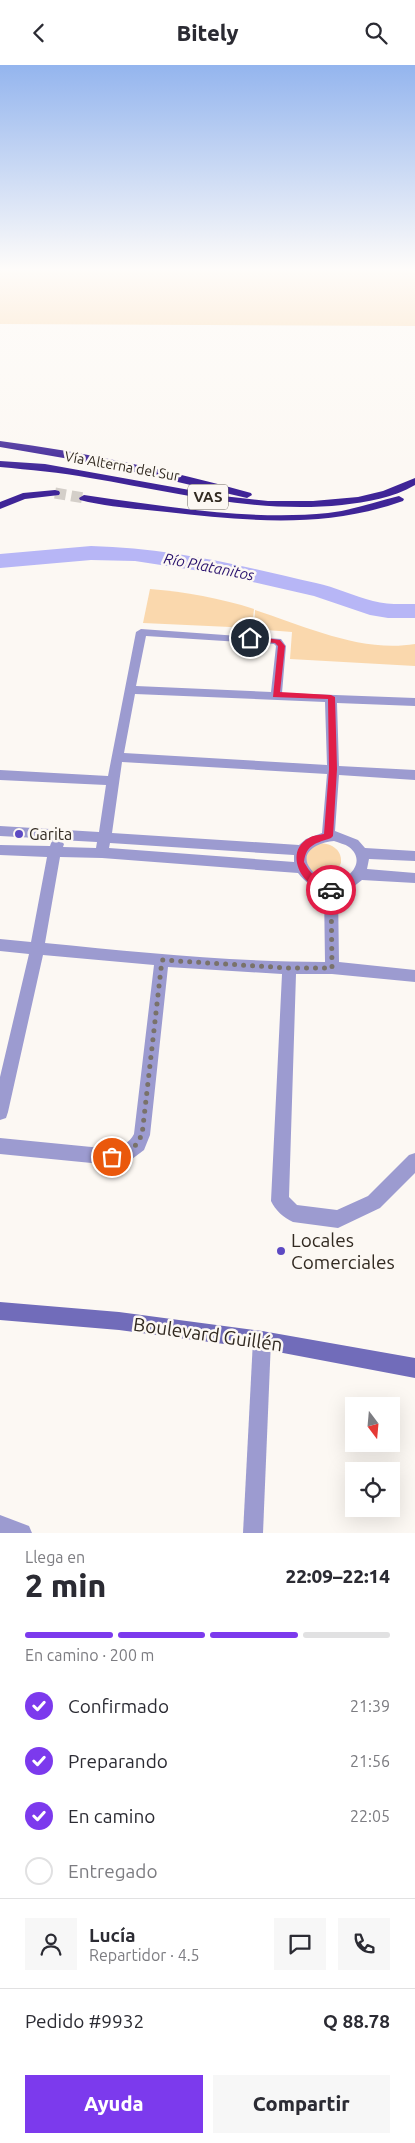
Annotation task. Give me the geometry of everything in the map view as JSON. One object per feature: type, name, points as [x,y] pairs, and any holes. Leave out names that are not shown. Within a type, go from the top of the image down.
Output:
[{"type":"highway","points":[[0,444],[108,462],[214,486],[284,506]]},
{"type":"highway","name":"Vía Alterna del Sur","points":[[0,464],[74,471],[214,498],[284,506],[324,505],[363,499],[398,490],[415,481]]},
{"type":"highway","name":"Vía Alterna del Sur","points":[[0,471],[72,478],[211,505],[267,512],[328,512],[369,506],[415,492]]},
{"type":"highway","points":[[0,506],[23,496],[55,493]]},
{"type":"highway","points":[[84,497],[148,507],[286,518],[351,513],[379,507],[400,498]]},
{"type":"main road","name":"Boulevard Guillén","points":[[0,1311],[119,1321],[262,1340],[415,1368]]},
{"type":"street","points":[[102,853],[113,781],[141,632],[277,641],[281,646],[276,695]]},
{"type":"street","points":[[131,690],[415,701]]},
{"type":"street","points":[[328,836],[333,769],[331,697]]},
{"type":"street","points":[[118,757],[415,775]]},
{"type":"street","points":[[0,775],[113,781]]},
{"type":"street","points":[[0,831],[105,836],[303,850]]},
{"type":"street","points":[[0,1112],[37,948],[49,876],[60,835]]},
{"type":"street","points":[[328,836],[342,838],[351,842],[360,853],[363,865],[360,874],[355,880],[347,884],[331,886],[317,882],[308,877],[302,868],[300,862],[303,850],[312,840],[328,836]]},
{"type":"street","points":[[0,850],[102,853],[302,868]]},
{"type":"street","points":[[360,853],[415,856]]},
{"type":"street","points":[[360,874],[415,877]]},
{"type":"street","points":[[331,886],[332,968]]},
{"type":"street","points":[[0,945],[162,960],[289,968],[332,968],[415,977]]},
{"type":"street","points":[[0,1146],[105,1158],[122,1154],[138,1144],[142,1135],[162,960]]},
{"type":"street","points":[[289,968],[280,1201],[293,1213],[338,1219],[374,1202],[415,1161]]},
{"type":"street","points":[[253,1533],[262,1340]]},
{"type":"street","points":[[0,1525],[22,1533]]},
{"type":"shaded area","points":[[150,589],[203,596],[254,609],[252,628],[143,623]]},
{"type":"shaded area","points":[[255,610],[313,630],[354,641],[374,645],[395,646],[415,644],[415,666],[290,659],[292,632],[254,629]]},
{"type":"shaded area","points":[[317,843],[331,845],[340,854],[341,863],[332,873],[319,874],[310,871],[303,852]]},
{"type":"waterway","name":"Río Platanitos","points":[[0,561],[91,553],[135,554],[213,566],[321,591],[370,608],[388,611],[415,611]]},
{"type":"tunnel","points":[[55,493],[84,498]]},
{"type":"way so far","points":[[112,1157],[133,1149],[141,1139],[162,960],[289,968],[332,968],[331,890]]},
{"type":"place","name":"Garita","points":[[19,834]]},
{"type":"place","name":"Locales Comerciales","points":[[281,1251]]},
{"type":"route","points":[[250,638],[277,641],[281,646],[276,695],[331,697],[333,769],[328,836],[312,840],[305,846],[301,853],[300,862],[308,877],[331,886],[331,890]]}]
